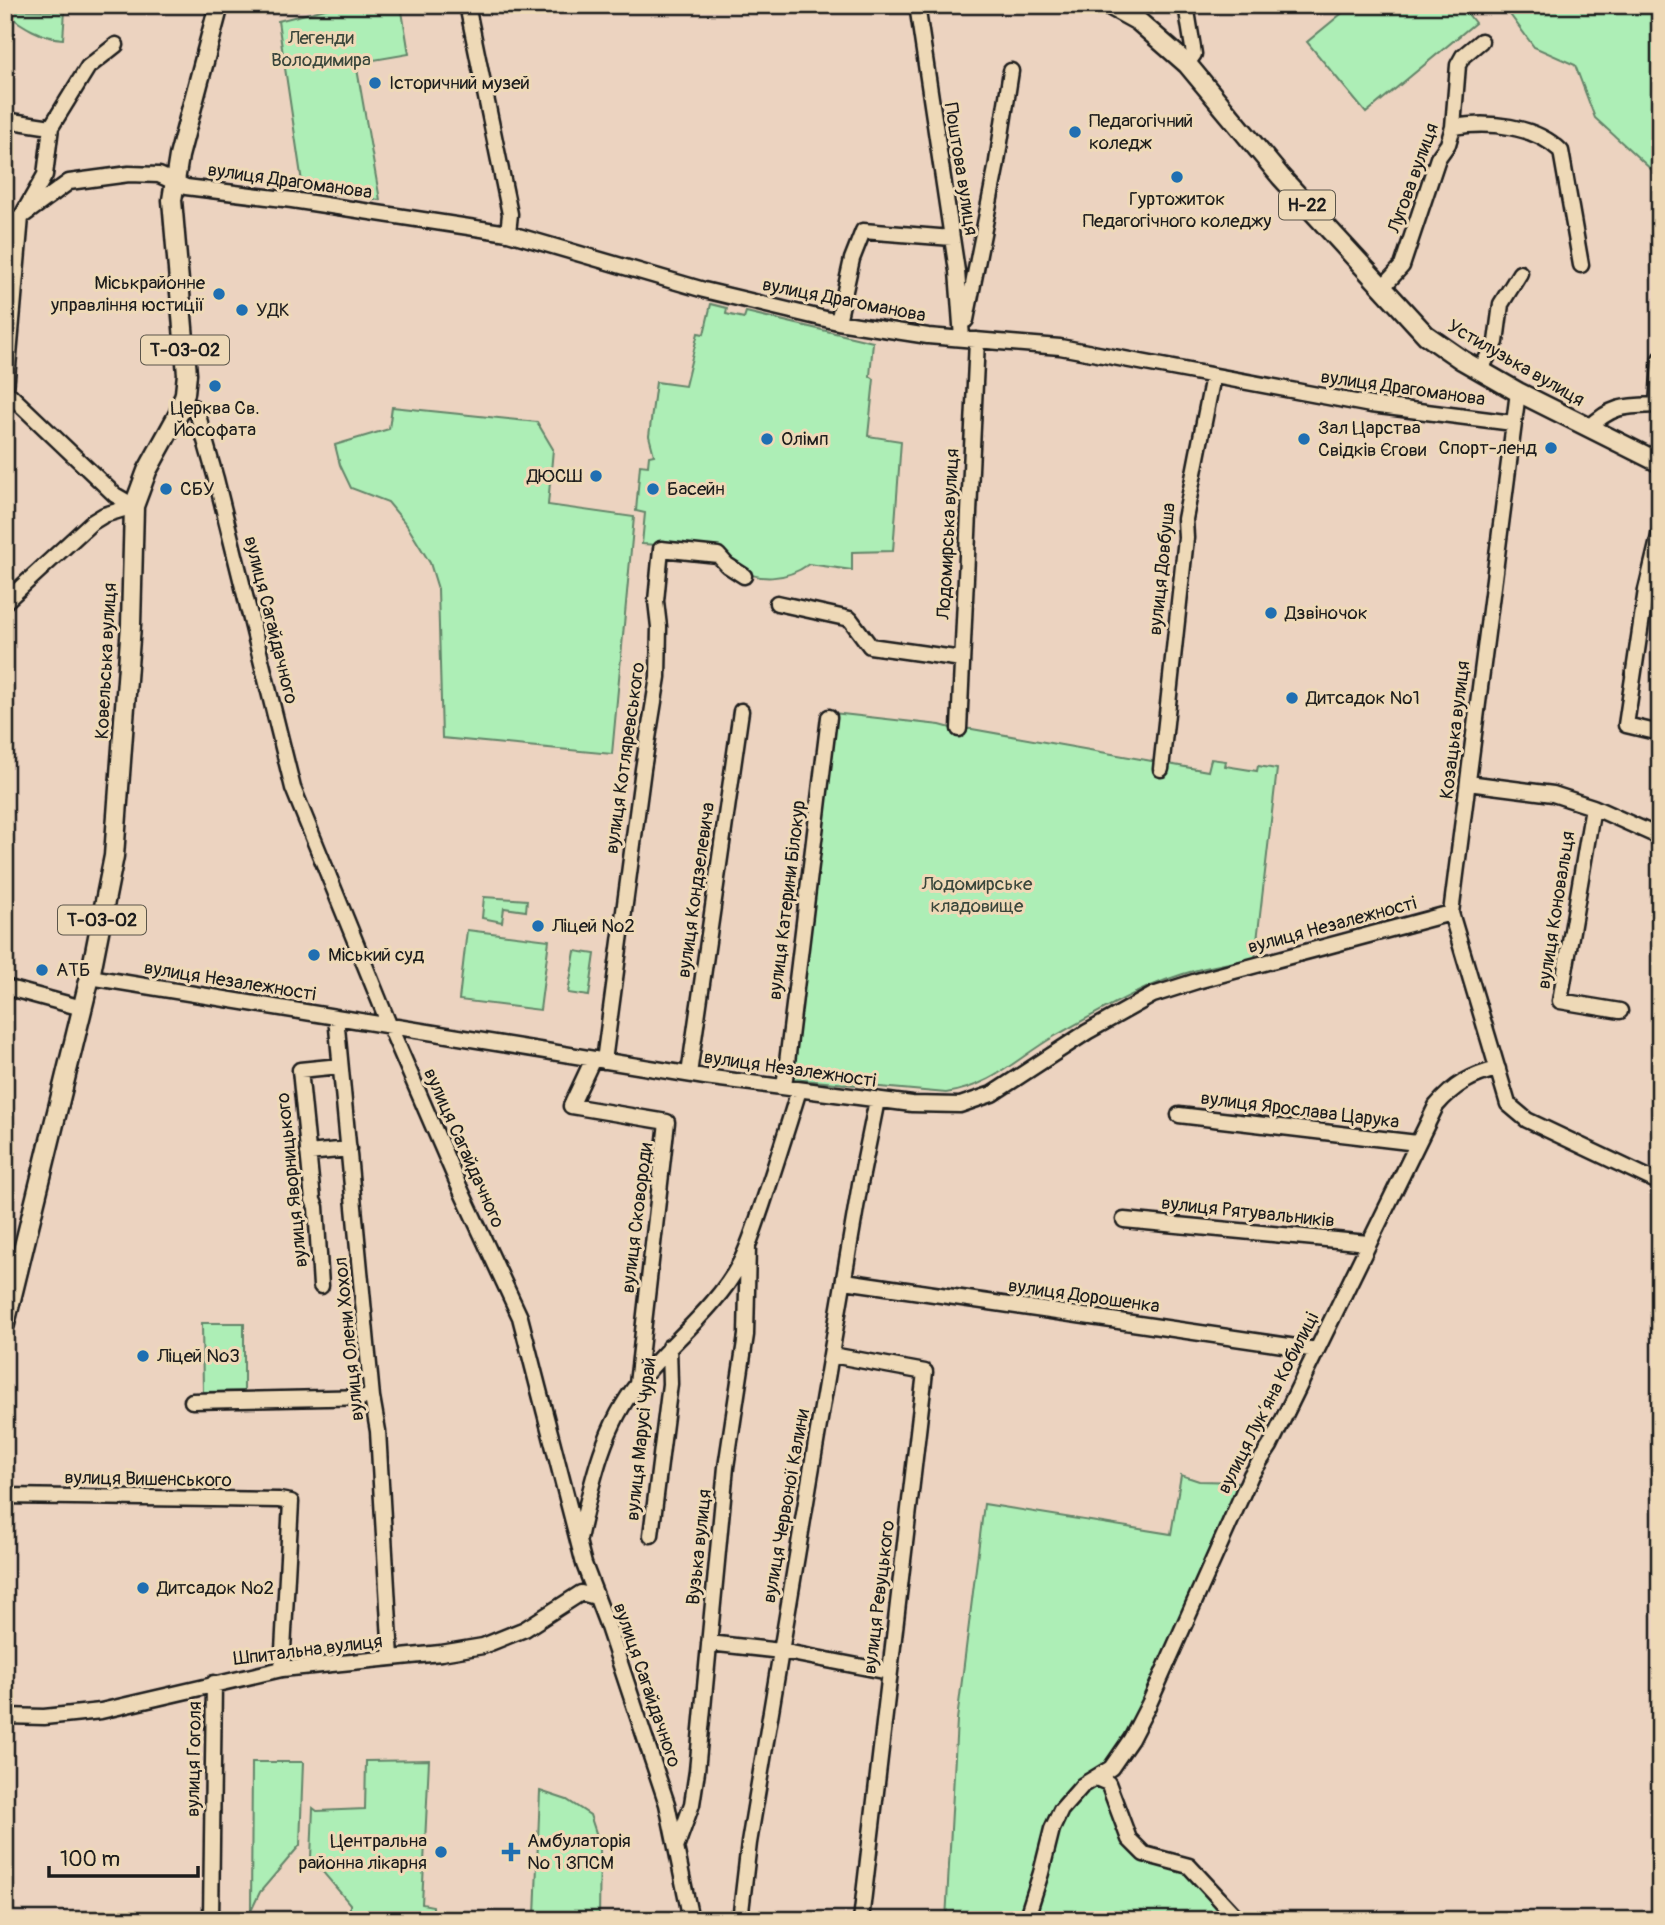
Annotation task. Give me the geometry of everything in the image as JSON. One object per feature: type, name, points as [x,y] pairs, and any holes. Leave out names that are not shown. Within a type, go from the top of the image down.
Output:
[{"type":"main road","name":"Ковельська вулиця","points":[[5,1324],[90,977],[114,856],[131,625],[135,506],[148,471],[179,413],[187,374],[173,218],[174,183],[219,5]]},
{"type":"main road","name":"Устилузька вулиця","points":[[1109,5],[1138,21],[1187,64],[1281,177],[1426,335],[1518,391],[1660,463]]},
{"type":"street","points":[[467,5],[510,214],[508,233]]},
{"type":"street","name":"Поштова вулиця","points":[[917,5],[970,339]]},
{"type":"street","points":[[1186,5],[1194,54],[1187,64]]},
{"type":"street","name":"Лугова вулиця","points":[[1383,287],[1402,267],[1438,158],[1448,144],[1453,127],[1458,65],[1481,41]]},
{"type":"street","points":[[116,46],[88,67],[51,127],[45,175],[21,218],[6,390],[115,495],[135,506]]},
{"type":"street","points":[[970,339],[1011,71]]},
{"type":"street","points":[[5,120],[51,127]]},
{"type":"street","points":[[1453,127],[1484,123],[1524,131],[1551,141],[1561,150],[1581,265]]},
{"type":"street","points":[[45,175],[69,182]]},
{"type":"street","name":"вулиця Драгоманова","points":[[69,182],[159,175],[174,183],[508,233],[704,290],[838,321],[928,336],[1060,347],[1371,405],[1513,423]]},
{"type":"street","points":[[5,223],[21,218],[69,182]]},
{"type":"street","points":[[838,321],[852,259],[863,231],[952,238]]},
{"type":"street","points":[[1480,370],[1496,342],[1501,304],[1520,273]]},
{"type":"street","name":"Лодомирська вулиця","points":[[959,729],[970,339]]},
{"type":"street","points":[[1590,428],[1604,413],[1615,408],[1658,405],[1660,359]]},
{"type":"street","name":"вулиця Довбуша","points":[[1161,768],[1186,538],[1185,519],[1213,376]]},
{"type":"street","name":"Козацька вулиця","points":[[1518,391],[1451,914],[1508,1104],[1527,1120],[1660,1183]]},
{"type":"street","name":"вулиця Сагайдачного","points":[[182,402],[197,412],[204,436],[293,788],[390,1027],[454,1175],[520,1317],[584,1564],[667,1804],[691,1920]]},
{"type":"street","points":[[5,602],[91,523],[104,515],[135,506]]},
{"type":"street","points":[[1660,532],[1646,590],[1626,725],[1660,733]]},
{"type":"street","name":"вулиця Котляревського","points":[[599,1060],[658,677],[659,627],[656,601],[662,550],[718,555],[727,565],[744,576]]},
{"type":"street","points":[[777,603],[850,620],[870,646],[962,659]]},
{"type":"street","name":"вулиця Кондзелевича","points":[[689,1074],[741,711]]},
{"type":"street","name":"вулиця Катерини Білокур","points":[[748,1247],[781,1150],[791,1088],[829,717]]},
{"type":"street","points":[[1468,783],[1553,794],[1593,807],[1660,837]]},
{"type":"street","name":"вулиця Коновальця","points":[[1593,807],[1560,1001],[1620,1011]]},
{"type":"street","name":"вулиця Незалежності","points":[[90,977],[689,1074],[877,1100],[960,1105],[992,1094],[1087,1032],[1153,995],[1451,914]]},
{"type":"street","points":[[5,987],[82,1008]]},
{"type":"street","name":"вулиця Олени Хохол","points":[[336,1017],[372,1397],[378,1432],[391,1658]]},
{"type":"street","name":"вулиця Сковороди","points":[[599,1060],[571,1105],[667,1122],[637,1384]]},
{"type":"street","name":"вулиця Яворницького","points":[[321,1286],[316,1207],[300,1070],[340,1066]]},
{"type":"street","name":"вулиця Лукʼяна Кобилиці","points":[[1026,1920],[1052,1829],[1061,1810],[1083,1785],[1111,1768],[1131,1739],[1251,1475],[1270,1446],[1436,1106],[1463,1080],[1498,1069]]},
{"type":"street","name":"вулиця Червоної Калини","points":[[740,1920],[749,1843],[781,1651],[860,1184],[877,1100]]},
{"type":"street","name":"вулиця Ярослава Царука","points":[[1179,1115],[1417,1143]]},
{"type":"street","points":[[309,1153],[349,1149]]},
{"type":"street","name":"вулиця Рятувальників","points":[[1124,1220],[1368,1243]]},
{"type":"street","points":[[578,1540],[599,1458],[610,1430],[637,1384],[722,1291],[748,1247]]},
{"type":"street","name":"Вузька вулиця","points":[[676,1849],[692,1804],[726,1467],[746,1335],[748,1247]]},
{"type":"street","name":"вулиця Дорошенка","points":[[845,1281],[1317,1350]]},
{"type":"street","name":"вулиця Марусі Чурай","points":[[651,1535],[670,1384],[669,1347]]},
{"type":"street","name":"вулиця Ревуцького","points":[[832,1355],[925,1372],[861,1920]]},
{"type":"street","points":[[192,1401],[372,1397]]},
{"type":"street","name":"вулиця Вишенського","points":[[5,1496],[291,1502],[282,1669]]},
{"type":"street","name":"Шпитальна вулиця","points":[[5,1716],[44,1717],[100,1711],[282,1669],[483,1646],[525,1629],[566,1601],[582,1573],[584,1564]]},
{"type":"street","points":[[566,1601],[581,1593],[596,1597]]},
{"type":"street","points":[[709,1643],[781,1651],[889,1672]]},
{"type":"street","name":"вулиця Гоголя","points":[[211,1920],[214,1683]]},
{"type":"street","points":[[1097,1778],[1108,1783],[1129,1839],[1144,1854],[1189,1866],[1239,1920]]},
{"type":"street","points":[[686,1920],[687,1903]]},
{"type":"green space","name":"Легенди Володимира","points":[[341,5],[401,5],[409,54],[356,63],[380,200],[303,189],[278,21]]},
{"type":"green space","points":[[1352,5],[1461,5],[1475,23],[1366,113],[1307,42]]},
{"type":"green space","points":[[1503,5],[1660,5],[1660,180],[1595,118],[1575,65],[1534,47]]},
{"type":"green space","points":[[5,10],[65,11],[63,39],[32,30],[5,13]]},
{"type":"green space","name":"Олімп","points":[[711,304],[727,308],[726,314],[744,318],[746,312],[873,342],[870,376],[874,379],[868,436],[901,441],[893,551],[852,552],[852,570],[809,564],[782,576],[762,577],[734,566],[717,552],[690,547],[642,544],[645,513],[636,511],[640,465],[648,466],[649,456],[654,455],[649,436],[656,382],[685,386],[698,333],[704,334]]},
{"type":"green space","points":[[392,407],[537,422],[553,449],[548,505],[634,517],[612,754],[442,738],[438,589],[430,563],[406,524],[388,502],[351,488],[340,465],[335,445],[389,429]]},
{"type":"green space","name":"Лодомирське кладовище","points":[[833,713],[972,729],[1208,771],[1211,759],[1226,761],[1225,766],[1257,771],[1258,766],[1277,769],[1255,958],[1197,970],[1142,990],[1055,1036],[991,1078],[963,1089],[946,1093],[792,1079]]},
{"type":"green space","points":[[484,897],[527,900],[526,911],[504,908],[502,922],[482,918]]},
{"type":"green space","points":[[467,930],[549,940],[540,1010],[459,1000]]},
{"type":"green space","points":[[575,951],[595,954],[589,996],[568,993]]},
{"type":"green space","points":[[202,1323],[244,1323],[244,1391],[203,1392]]},
{"type":"green space","points":[[1181,1475],[1199,1481],[1244,1482],[1166,1663],[1120,1751],[1106,1785],[1129,1841],[1189,1868],[1237,1920],[946,1920],[957,1720],[984,1504],[1171,1534]]},
{"type":"green space","points":[[429,1760],[422,1904],[433,1906],[433,1920],[350,1920],[350,1904],[311,1858],[313,1808],[317,1811],[365,1809],[366,1761]]},
{"type":"green space","points":[[252,1762],[303,1762],[300,1845],[260,1892],[251,1911]]},
{"type":"green space","points":[[540,1791],[567,1800],[590,1815],[600,1845],[599,1920],[533,1920]]},
{"type":"place","name":"Історичний музей","points":[[375,83]]},
{"type":"place","name":"Педагогічний коледж","points":[[1075,132]]},
{"type":"place","name":"Гуртожиток Педагогічного коледжу","points":[[1177,177]]},
{"type":"place","name":"Міськрайонне управління юстиції","points":[[219,294]]},
{"type":"place","name":"УДК","points":[[242,310]]},
{"type":"place","name":"Церква Св. Йософата","points":[[215,386]]},
{"type":"place","name":"Олімп","points":[[767,439]]},
{"type":"place","name":"Зал Царства Свідків Єгови","points":[[1304,439]]},
{"type":"place","name":"Спорт-ленд","points":[[1551,448]]},
{"type":"place","name":"ДЮСШ","points":[[596,476]]},
{"type":"place","name":"СБУ","points":[[166,489]]},
{"type":"place","name":"Басейн","points":[[653,489]]},
{"type":"place","name":"Дзвіночок","points":[[1271,613]]},
{"type":"place","name":"Дитсадок №1","points":[[1292,698]]},
{"type":"place","name":"Ліцей №2","points":[[538,926]]},
{"type":"place","name":"Міський суд","points":[[314,955]]},
{"type":"place","name":"АТБ","points":[[42,970]]},
{"type":"place","name":"Ліцей №3","points":[[143,1356]]},
{"type":"place","name":"Дитсадок №2","points":[[143,1588]]},
{"type":"place","name":"Центральна районна лікарня","points":[[441,1852]]},
{"type":"place","name":"Амбулаторія № 1 ЗПСМ","points":[[511,1852]]}]
